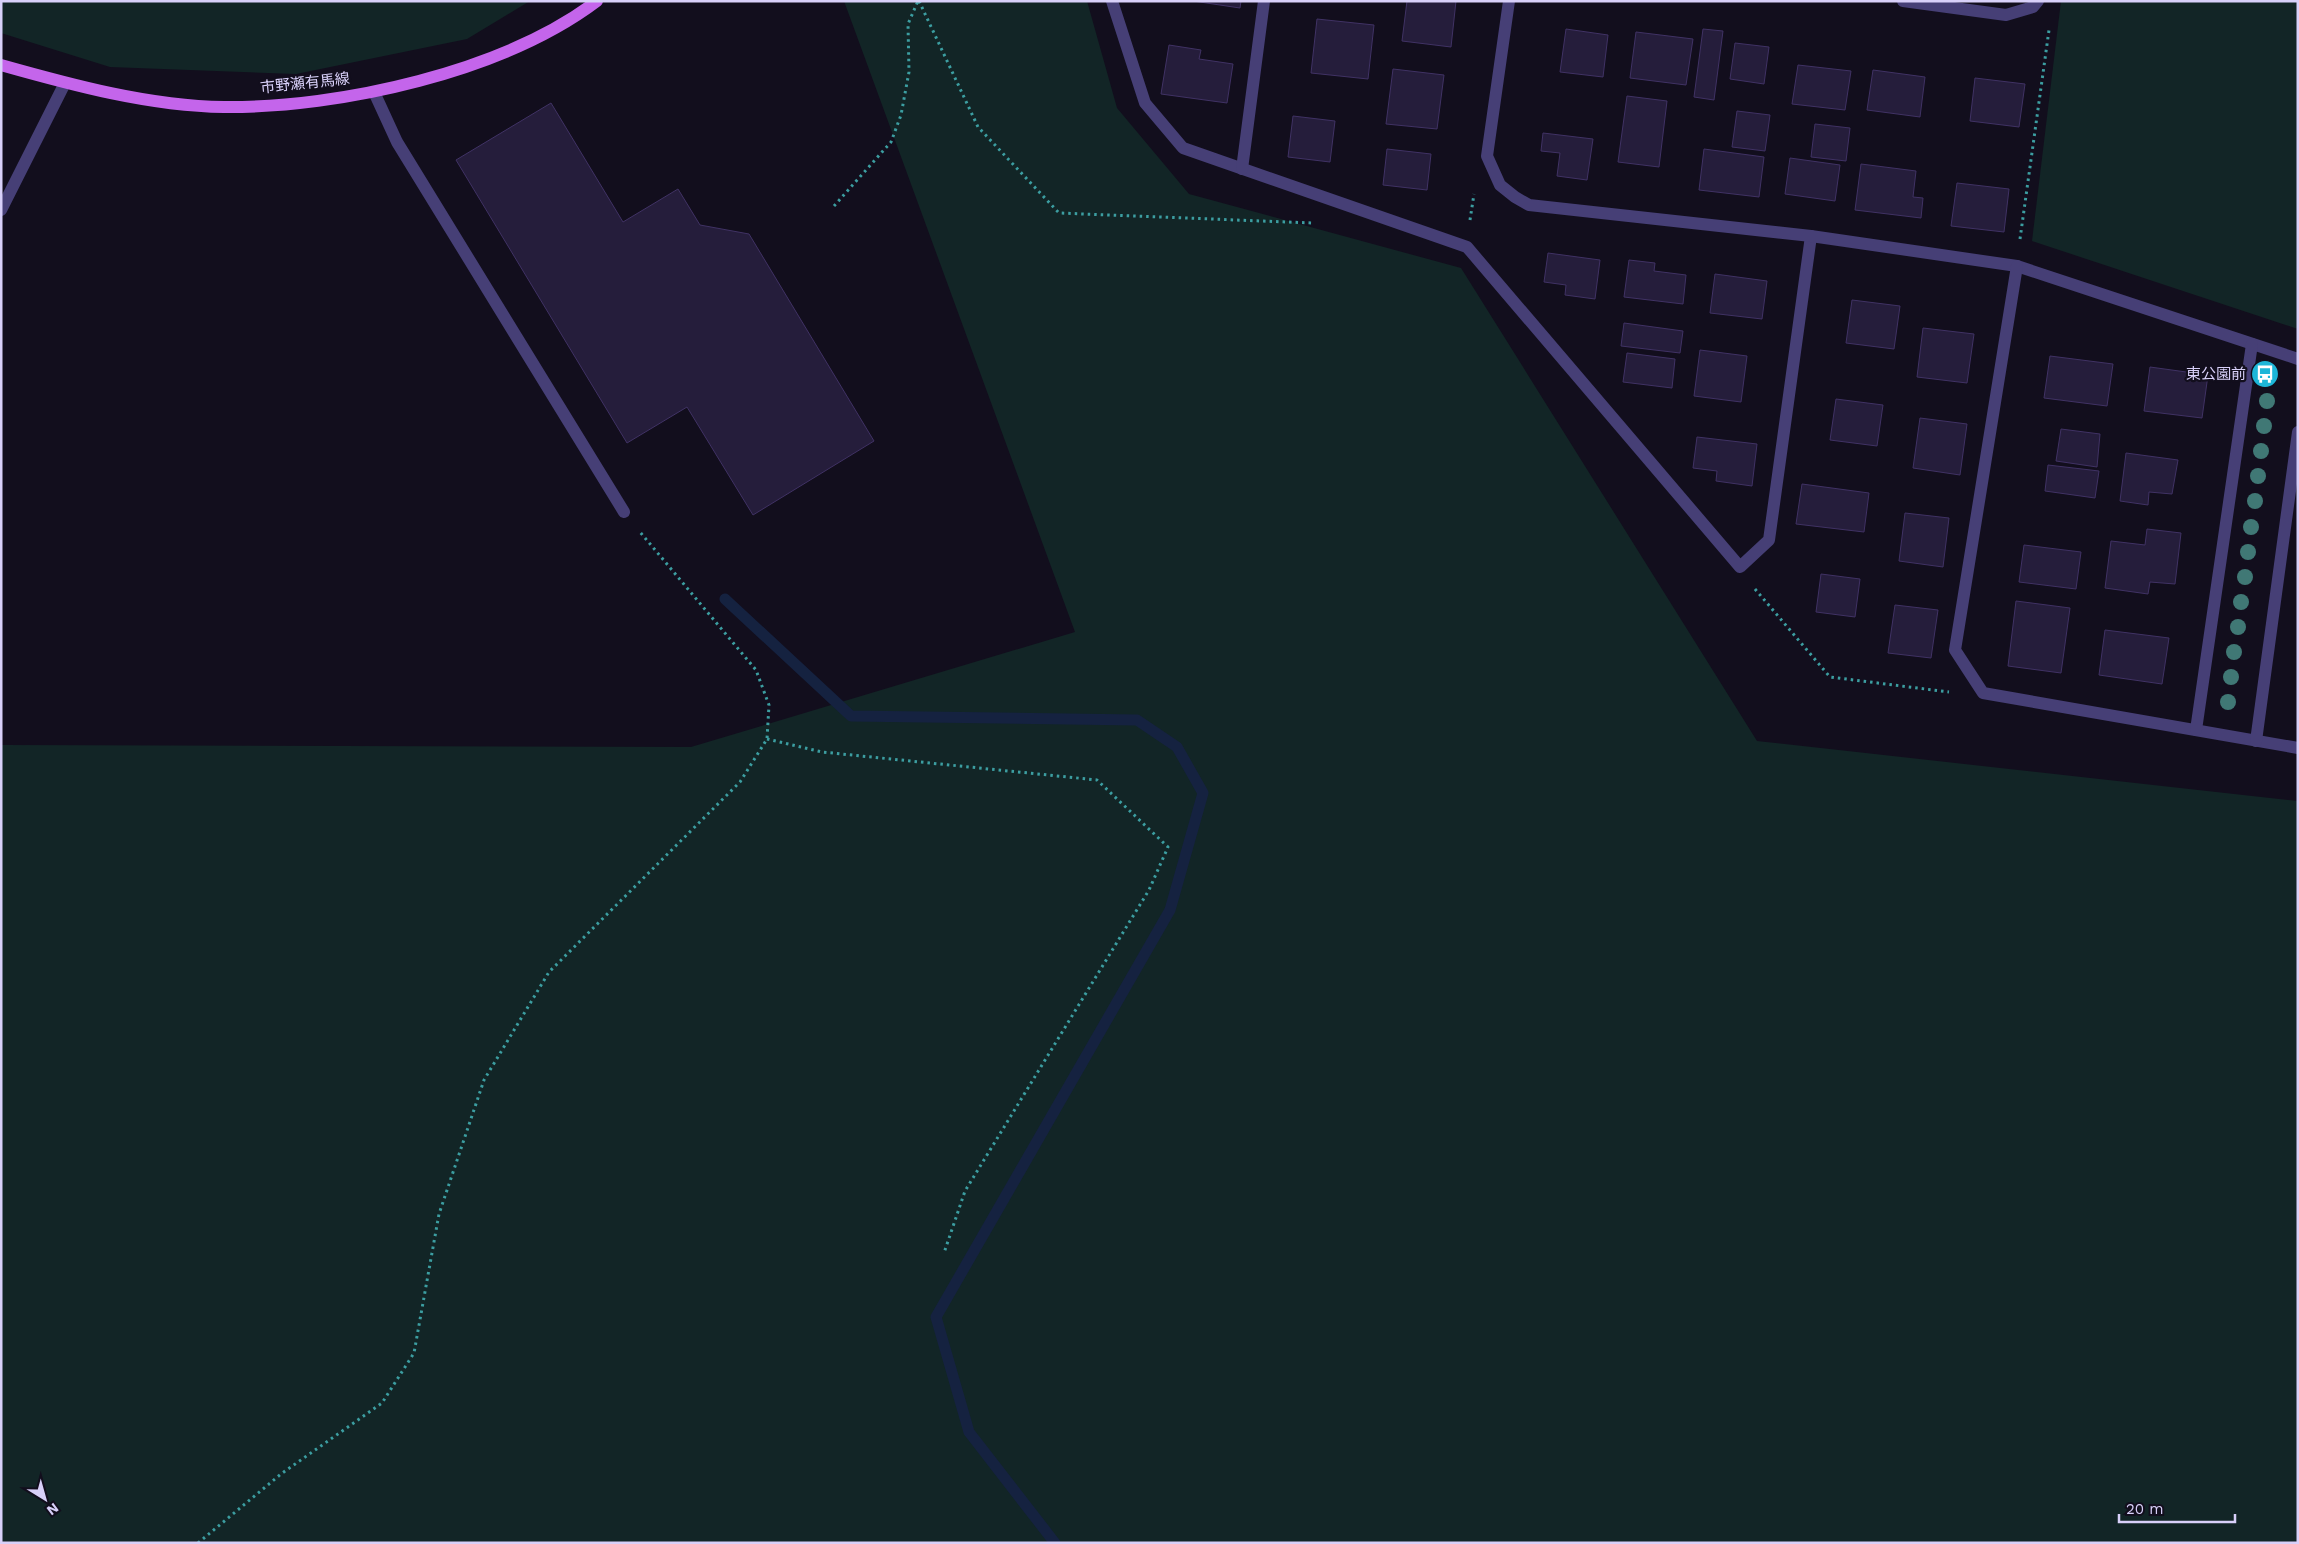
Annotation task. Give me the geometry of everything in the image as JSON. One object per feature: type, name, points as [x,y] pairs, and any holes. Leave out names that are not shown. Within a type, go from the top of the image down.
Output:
[{"type":"main road","name":"市野瀬有馬線","points":[[1,65],[66,83],[145,99],[223,107],[298,102],[374,92],[460,69],[536,38],[597,1]]},
{"type":"street","points":[[1112,1],[1146,102],[1184,148],[1467,247],[1740,568],[1769,540],[1811,236]]},
{"type":"street","points":[[1242,169],[1264,1]]},
{"type":"street","points":[[1508,1],[1488,156],[1500,185],[1515,197],[1530,205],[1811,236],[2017,266],[2298,359]]},
{"type":"street","points":[[1903,1],[2006,15],[2035,4]]},
{"type":"street","points":[[1,210],[66,83]]},
{"type":"street","points":[[374,92],[397,142],[624,512]]},
{"type":"street","points":[[2017,266],[1955,650],[1983,693],[2298,748]]},
{"type":"street","points":[[2196,730],[2252,344]]},
{"type":"street","points":[[2256,741],[2298,432]]},
{"type":"path","points":[[918,1],[978,127],[1059,213],[1331,224],[1346,205]]},
{"type":"path","points":[[834,206],[890,142],[901,115],[909,72],[908,24],[918,1]]},
{"type":"path","points":[[2017,266],[2049,29],[2035,4]]},
{"type":"path","points":[[1469,227],[1474,191]]},
{"type":"path","points":[[198,1543],[281,1474],[382,1403],[414,1353],[439,1214],[484,1080],[549,972],[740,782],[767,739],[769,705],[756,670],[624,512]]},
{"type":"path","points":[[1740,568],[1766,604],[1830,678],[1950,692],[1974,678]]},
{"type":"path","points":[[767,739],[822,752],[1097,780],[1168,847],[1149,890],[965,1191],[944,1253]]},
{"type":"green space","points":[[1,1],[530,1],[467,39],[296,74],[110,67],[1,33]]},
{"type":"green space","points":[[844,1],[1087,1],[1117,108],[1189,194],[1461,268],[1757,741],[2298,801],[2298,1543],[1,1543],[1,745],[691,747],[1075,632]]},
{"type":"green space","points":[[2061,1],[2298,1],[2298,329],[2032,241]]},
{"type":"building","points":[[1193,1],[1241,1],[1240,8]]},
{"type":"building","points":[[1407,1],[1456,1],[1451,47],[1402,41]]},
{"type":"building","points":[[1317,19],[1374,25],[1368,79],[1311,73]]},
{"type":"building","points":[[1566,29],[1608,35],[1603,77],[1560,72]]},
{"type":"building","points":[[1703,29],[1723,31],[1714,100],[1694,97]]},
{"type":"building","points":[[1636,32],[1693,39],[1686,85],[1630,78]]},
{"type":"building","points":[[1735,43],[1769,47],[1764,84],[1730,79]]},
{"type":"building","points":[[1169,45],[1201,50],[1199,59],[1233,64],[1227,103],[1161,94]]},
{"type":"building","points":[[1798,65],[1851,71],[1845,110],[1792,104]]},
{"type":"building","points":[[1393,69],[1444,75],[1437,129],[1386,124]]},
{"type":"building","points":[[1873,70],[1925,77],[1920,117],[1867,110]]},
{"type":"building","points":[[1975,78],[2025,84],[2019,127],[1970,121]]},
{"type":"building","points":[[1627,96],[1667,101],[1659,167],[1618,162]]},
{"type":"building","points":[[551,103],[623,222],[678,189],[700,225],[749,234],[874,441],[753,515],[687,407],[627,443],[456,160]]},
{"type":"building","points":[[1737,111],[1770,115],[1765,151],[1732,147]]},
{"type":"building","points":[[1293,116],[1335,121],[1330,162],[1288,157]]},
{"type":"building","points":[[1815,124],[1850,128],[1846,161],[1811,157]]},
{"type":"building","points":[[1543,133],[1593,139],[1587,180],[1557,176],[1560,153],[1541,151]]},
{"type":"building","points":[[1387,149],[1431,154],[1427,190],[1383,185]]},
{"type":"building","points":[[1704,149],[1764,157],[1759,197],[1699,190]]},
{"type":"building","points":[[1790,158],[1840,165],[1835,201],[1785,194]]},
{"type":"building","points":[[1861,164],[1916,171],[1913,197],[1923,198],[1921,218],[1855,210]]},
{"type":"building","points":[[1957,183],[2009,189],[2004,232],[1951,226]]},
{"type":"building","points":[[1548,253],[1600,260],[1595,299],[1565,295],[1566,285],[1544,282]]},
{"type":"building","points":[[1629,260],[1655,263],[1654,271],[1686,275],[1683,304],[1624,297]]},
{"type":"building","points":[[1715,274],[1767,281],[1762,319],[1710,313]]},
{"type":"building","points":[[1852,300],[1900,306],[1894,349],[1846,343]]},
{"type":"building","points":[[1624,323],[1683,331],[1680,353],[1621,346]]},
{"type":"building","points":[[1923,328],[1974,334],[1967,383],[1917,377]]},
{"type":"building","points":[[1700,350],[1747,356],[1741,402],[1694,396]]},
{"type":"building","points":[[1627,353],[1675,359],[1672,388],[1623,382]]},
{"type":"building","points":[[2050,356],[2113,364],[2107,406],[2044,398]]},
{"type":"building","points":[[2150,367],[2208,375],[2202,418],[2144,411]]},
{"type":"building","points":[[1836,399],[1883,405],[1877,446],[1830,440]]},
{"type":"building","points":[[1920,418],[1967,424],[1960,475],[1913,468]]},
{"type":"building","points":[[2061,429],[2100,434],[2097,467],[2056,461]]},
{"type":"building","points":[[1697,437],[1757,444],[1752,486],[1716,481],[1717,471],[1693,468]]},
{"type":"building","points":[[2126,453],[2178,460],[2172,494],[2149,492],[2148,505],[2120,501]]},
{"type":"building","points":[[2048,465],[2099,471],[2095,498],[2045,491]]},
{"type":"building","points":[[1802,484],[1869,493],[1864,532],[1796,524]]},
{"type":"building","points":[[1905,513],[1949,518],[1943,567],[1899,561]]},
{"type":"building","points":[[2147,529],[2181,533],[2175,584],[2150,582],[2148,594],[2105,588],[2111,541],[2145,545]]},
{"type":"building","points":[[2024,545],[2081,552],[2076,589],[2019,582]]},
{"type":"building","points":[[1821,574],[1860,579],[1855,617],[1816,612]]},
{"type":"building","points":[[2016,601],[2070,608],[2061,673],[2008,666]]},
{"type":"building","points":[[1895,605],[1938,610],[1931,658],[1888,653]]},
{"type":"building","points":[[2105,630],[2169,638],[2162,684],[2099,675]]},
{"type":"waterway","points":[[725,599],[851,716],[1137,720],[1177,747],[1203,793],[1170,910],[936,1317],[969,1432],[1055,1543]]},
{"type":"place","name":"東公園前","points":[[2265,374]]}]
